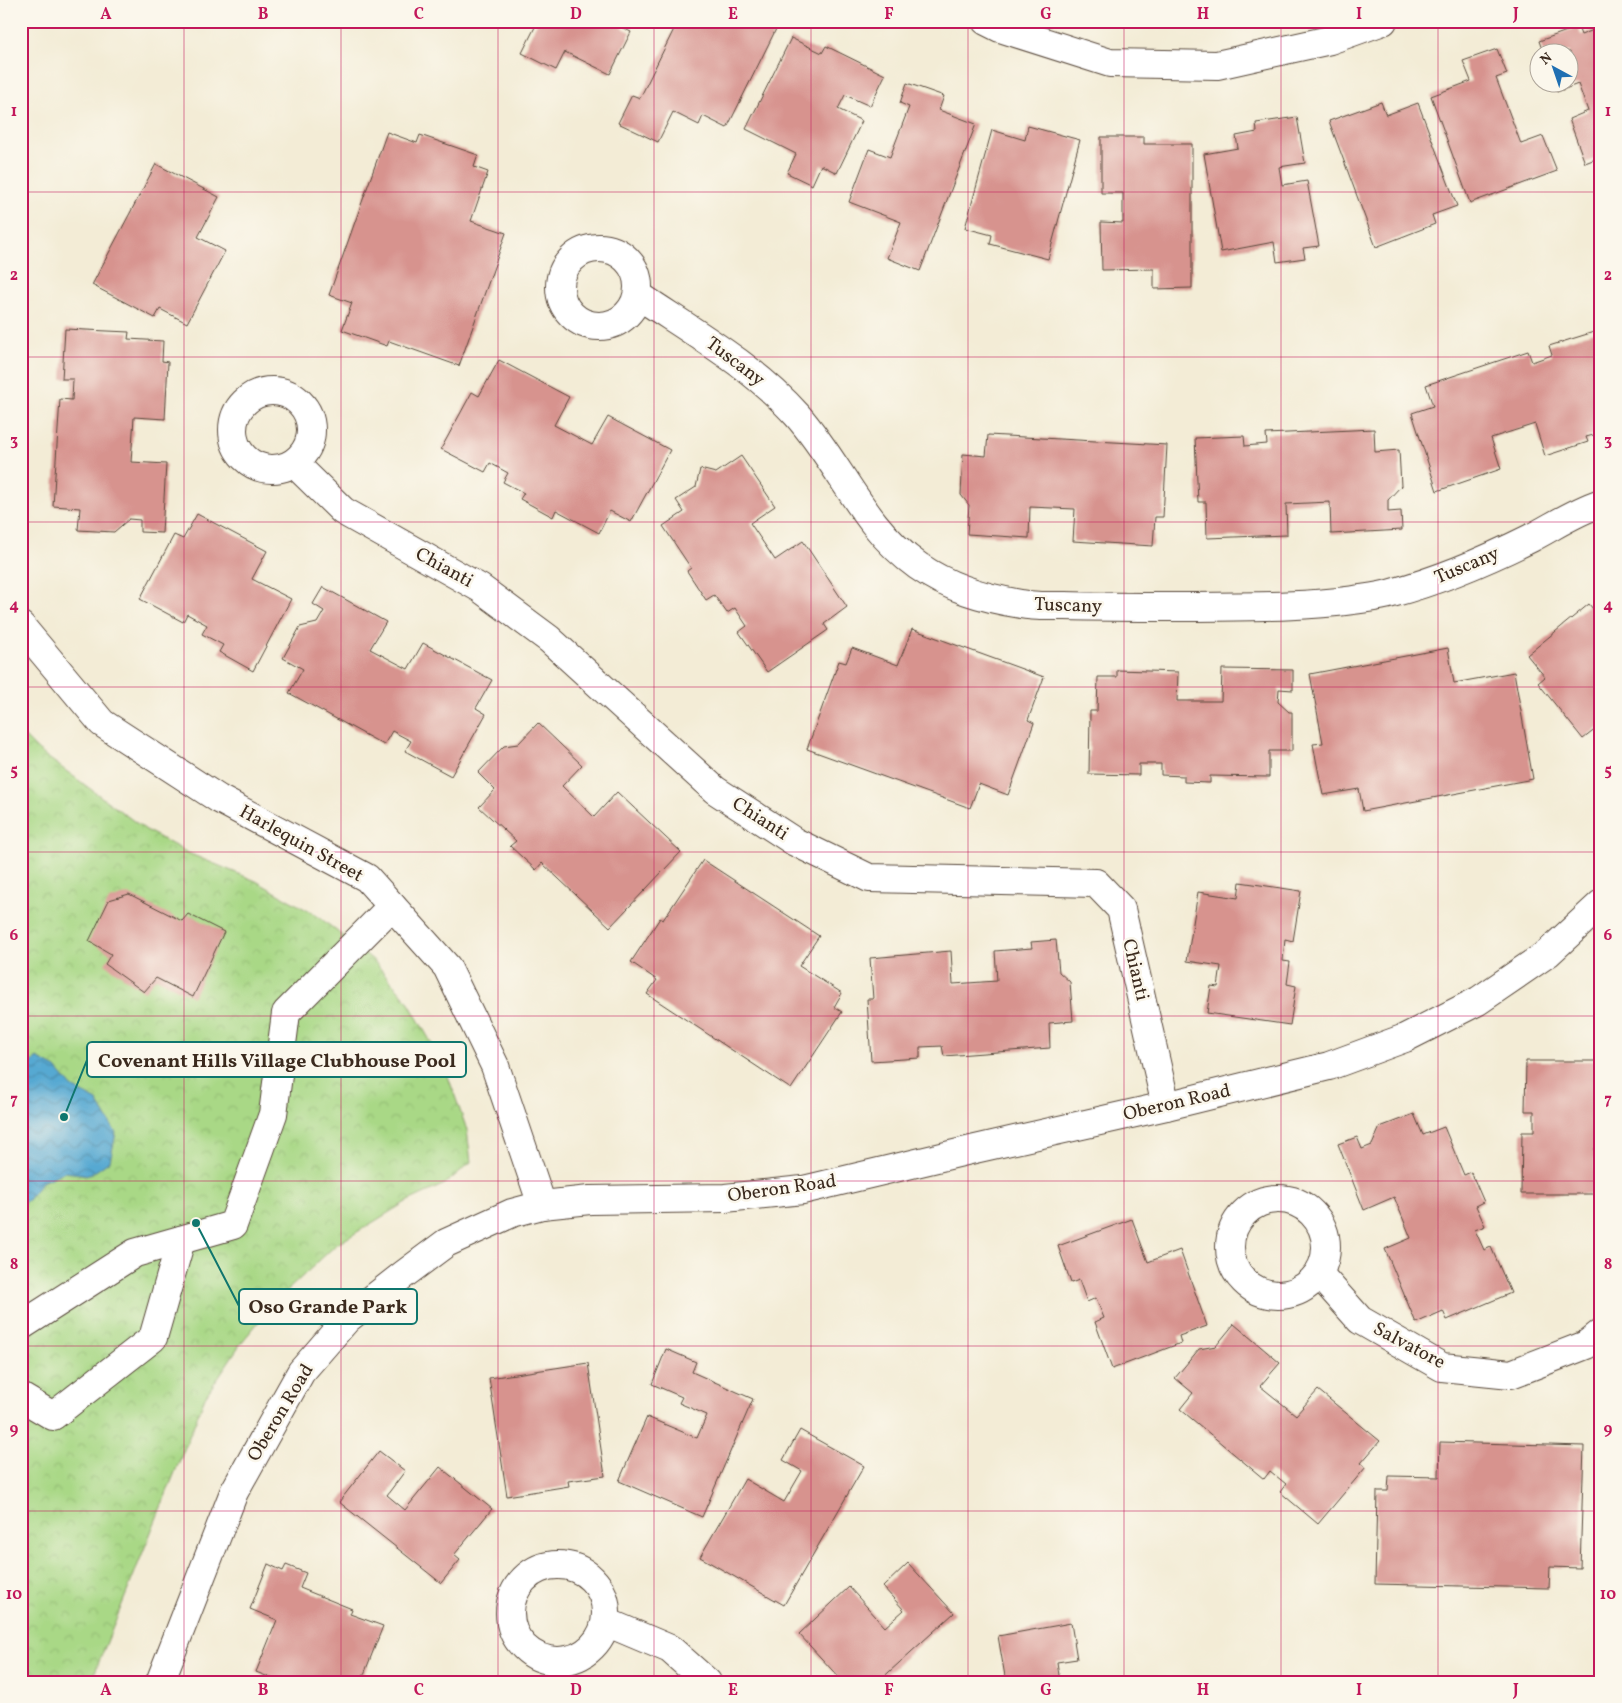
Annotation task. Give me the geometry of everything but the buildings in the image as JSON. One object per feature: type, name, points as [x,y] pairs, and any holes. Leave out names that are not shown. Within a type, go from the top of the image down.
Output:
[{"type":"street","points":[[986,21],[1000,28],[1110,63],[1217,66],[1330,40],[1383,21]]},
{"type":"street","name":"Tuscany","points":[[638,295],[732,358],[765,383],[797,415],[826,452],[862,509],[887,540],[918,566],[968,593],[1023,605],[1111,608],[1274,605],[1329,603],[1389,594],[1443,578],[1529,539],[1589,507],[1601,503]]},
{"type":"street","name":"Chianti","points":[[294,463],[343,511],[480,588],[549,639],[715,790],[795,842],[869,878],[1096,883],[1121,909],[1166,1106]]},
{"type":"street","name":"Harlequin Street","points":[[21,626],[102,722],[219,799],[366,878],[447,967],[495,1066],[542,1205]]},
{"type":"street","name":"Oberon Road","points":[[160,1682],[234,1492],[301,1372],[347,1319],[446,1243],[512,1214],[542,1205],[590,1200],[725,1198],[803,1190],[1330,1066],[1405,1038],[1478,1001],[1548,953],[1601,904]]},
{"type":"street","points":[[21,1326],[135,1254],[233,1225],[273,1114],[286,1013],[392,906]]},
{"type":"street","points":[[21,1397],[53,1416],[153,1338],[181,1240]]},
{"type":"street","name":"Salvatore","points":[[1319,1274],[1360,1320],[1442,1367],[1511,1374],[1586,1345],[1601,1333]]},
{"type":"street","points":[[606,1622],[670,1649],[707,1682]]},
{"type":"green space","points":[[21,733],[39,751],[146,830],[188,853],[256,881],[319,917],[373,960],[407,1000],[444,1065],[467,1130],[471,1162],[445,1184],[406,1202],[336,1245],[276,1301],[241,1343],[205,1397],[91,1682],[21,1682]]},
{"type":"water","points":[[37,1058],[56,1068],[72,1087],[97,1101],[116,1133],[110,1161],[90,1175],[64,1172],[42,1182],[28,1200],[21,1204],[21,1071]]},
{"type":"place","name":"Covenant Hills Village Clubhouse Pool","points":[[64,1117]]},
{"type":"place","name":"Oso Grande Park","points":[[196,1223]]}]
